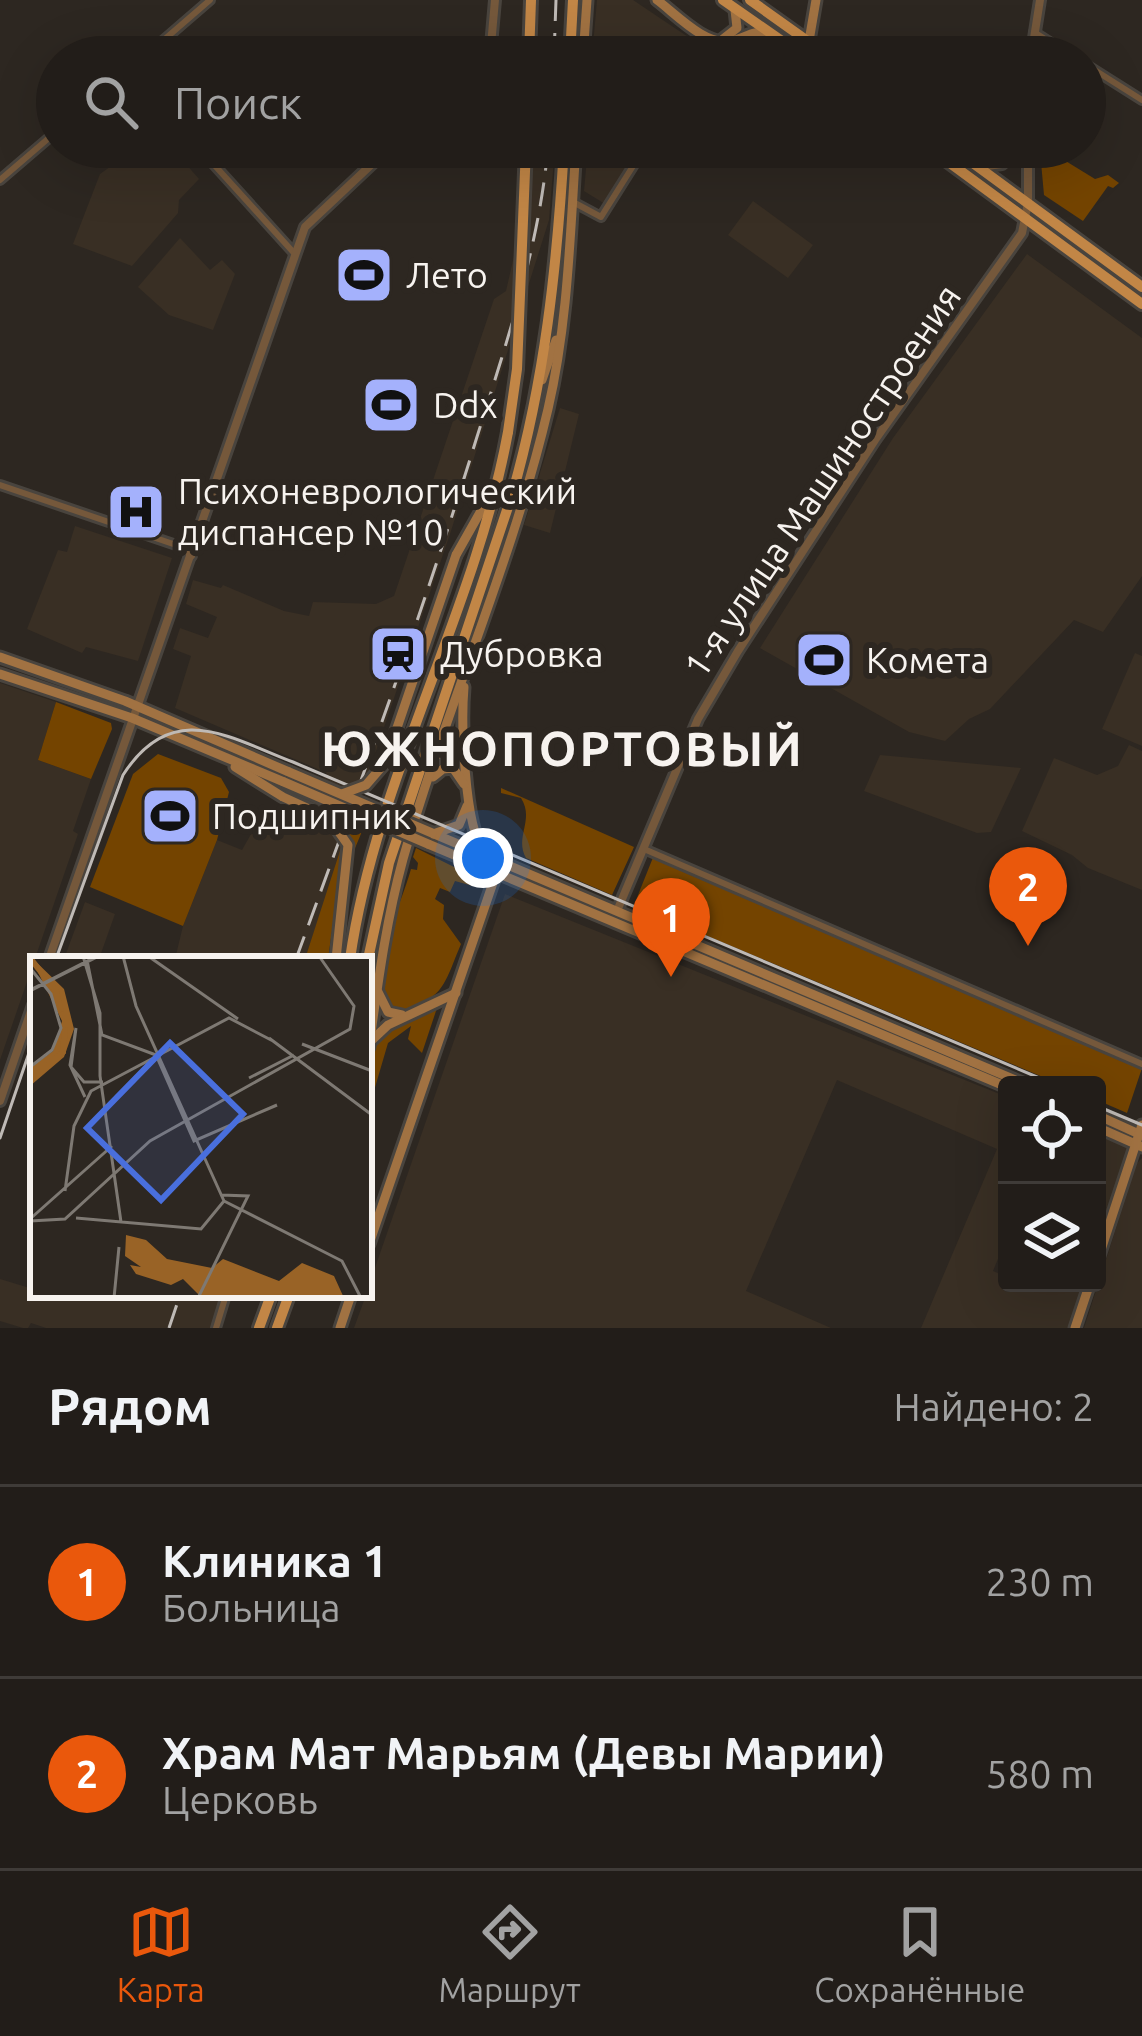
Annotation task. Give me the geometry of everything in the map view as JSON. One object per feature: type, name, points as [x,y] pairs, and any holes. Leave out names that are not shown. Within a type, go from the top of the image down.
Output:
[{"type":"main road","points":[[528,0],[530,36]]},
{"type":"main road","points":[[571,36],[573,0]]},
{"type":"main road","points":[[584,36],[587,0]]},
{"type":"main road","points":[[657,0],[709,36]]},
{"type":"main road","points":[[750,0],[802,36]]},
{"type":"main road","points":[[810,36],[816,0]]},
{"type":"main road","points":[[724,36],[737,28],[738,16],[728,3]]},
{"type":"main road","points":[[728,3],[775,36]]},
{"type":"main road","points":[[351,956],[372,858],[503,460],[517,369],[525,168]]},
{"type":"main road","points":[[539,391],[553,304],[563,168]]},
{"type":"main road","points":[[372,1026],[392,902],[532,467],[551,393],[564,317],[575,168]]},
{"type":"main road","points":[[956,168],[1142,304]]},
{"type":"main road","points":[[979,168],[1142,287]]},
{"type":"main road","points":[[369,956],[388,863],[512,495],[564,317]]},
{"type":"main road","points":[[342,794],[366,785],[381,770],[456,556],[487,501],[503,460]]},
{"type":"main road","points":[[0,656],[1006,1076]]},
{"type":"main road","points":[[430,839],[465,817],[467,664]]},
{"type":"main road","points":[[0,674],[135,712]]},
{"type":"main road","points":[[201,742],[258,784],[329,818],[346,839],[349,856],[336,956]]},
{"type":"main road","points":[[221,756],[342,794],[460,858],[486,880],[489,891]]},
{"type":"main road","points":[[427,787],[438,771],[453,768],[461,776],[477,844],[496,874]]},
{"type":"main road","points":[[460,858],[998,1083]]},
{"type":"main road","points":[[372,1235],[489,891],[496,874],[513,867]]},
{"type":"main road","points":[[378,984],[388,1012],[413,1013]]},
{"type":"main road","points":[[372,1041],[376,1033],[456,993]]},
{"type":"main road","points":[[1106,1120],[1140,1137]]},
{"type":"main road","points":[[1106,1129],[1140,1137]]},
{"type":"main road","points":[[1106,1236],[1140,1137]]},
{"type":"main road","points":[[1075,1328],[1087,1292]]},
{"type":"main road","points":[[259,1328],[270,1298]]},
{"type":"main road","points":[[277,1328],[288,1298]]},
{"type":"main road","points":[[340,1328],[350,1298]]},
{"type":"street","points":[[169,36],[211,0]]},
{"type":"street","points":[[492,36],[495,0]]},
{"type":"street","points":[[1034,36],[1040,0]]},
{"type":"street","points":[[1034,32],[1040,36]]},
{"type":"street","points":[[1106,77],[1142,100]]},
{"type":"street","points":[[0,179],[36,149]]},
{"type":"street","points":[[217,168],[295,254]]},
{"type":"street","points":[[50,956],[308,221],[367,168]]},
{"type":"street","points":[[573,202],[601,217],[632,168]]},
{"type":"street","points":[[1026,220],[1028,168]]},
{"type":"street","name":"1-я улица Машиностроения","points":[[616,910],[698,719],[737,651],[875,440],[1022,233],[1026,220]]},
{"type":"street","points":[[0,485],[182,547],[193,556]]},
{"type":"street","points":[[643,848],[1142,1064]]},
{"type":"street","points":[[600,904],[624,893],[628,909],[640,920]]},
{"type":"street","points":[[595,916],[616,910],[629,930]]},
{"type":"street","points":[[0,1100],[30,1014]]},
{"type":"street","points":[[216,1328],[225,1298]]},
{"type":"shaded area","points":[[597,0],[633,0],[687,36],[594,36]]},
{"type":"shaded area","points":[[108,168],[189,168],[199,179],[179,200],[178,213],[132,266],[73,244],[100,174]]},
{"type":"shaded area","points":[[531,168],[553,168],[549,220],[451,531],[306,956],[176,956],[217,840],[242,850],[264,811],[289,824],[327,773],[175,708],[191,656],[173,649],[180,628],[208,638],[217,617],[186,604],[193,580],[223,585],[284,611],[309,616],[313,602],[376,604],[394,596],[494,299],[506,291]]},
{"type":"shaded area","points":[[586,168],[628,168],[605,204],[584,191]]},
{"type":"shaded area","points":[[1042,168],[1077,168],[1095,179],[1108,175],[1119,183],[1108,186],[1083,221],[1044,195]]},
{"type":"shaded area","points":[[753,201],[813,245],[788,278],[728,235]]},
{"type":"shaded area","points":[[180,238],[210,270],[222,260],[235,274],[213,330],[169,315],[138,287]]},
{"type":"shaded area","points":[[1027,254],[1142,338],[1142,576],[1103,632],[1074,620],[990,709],[969,719],[945,741],[909,732],[760,648],[893,438]]},
{"type":"shaded area","points":[[560,408],[579,414],[550,533],[524,525]]},
{"type":"shaded area","points":[[75,526],[172,558],[138,661],[86,647],[82,653],[27,629],[58,550],[67,552]]},
{"type":"shaded area","points":[[1135,653],[1142,656],[1142,746],[1102,729]]},
{"type":"shaded area","points":[[0,683],[56,702],[38,760],[91,779],[73,831],[78,834],[36,956],[30,956],[30,973],[0,1060]]},
{"type":"shaded area","points":[[56,702],[111,723],[91,779],[38,760]]},
{"type":"shaded area","points":[[1129,745],[1142,751],[1142,890],[1088,868],[1022,831],[1054,758],[1097,775],[1118,766]]},
{"type":"shaded area","name":"Подшипник","points":[[158,754],[221,778],[229,792],[217,840],[183,926],[90,887],[133,774]]},
{"type":"shaded area","points":[[880,755],[1021,768],[991,832],[977,833],[864,791]]},
{"type":"shaded area","points":[[501,788],[634,847],[612,895],[526,858],[522,843],[525,806],[521,798],[501,793]]},
{"type":"shaded area","points":[[349,823],[363,829],[338,889],[328,956],[306,956]]},
{"type":"shaded area","points":[[416,848],[476,878],[473,886],[455,881],[450,892],[440,888],[435,899],[444,905],[443,919],[461,944],[441,988],[426,1001],[399,1011],[386,1001],[382,969],[411,869],[417,870]]},
{"type":"shaded area","points":[[654,855],[1142,1068],[1127,1113],[1106,1104],[1106,1076],[1041,1076],[634,905]]},
{"type":"shaded area","points":[[505,894],[998,1093],[998,1259],[993,1271],[998,1273],[998,1292],[1081,1292],[1069,1328],[921,1328],[997,1149],[837,1080],[746,1291],[831,1328],[354,1328],[365,1298],[372,1298],[372,1276]]},
{"type":"shaded area","points":[[85,902],[115,914],[100,956],[65,956]]},
{"type":"shaded area","points":[[437,1008],[422,1053],[408,1039],[411,1026],[388,1043],[372,1098],[373,1052],[399,1025]]},
{"type":"shaded area","points":[[1106,1138],[1130,1147],[1106,1218]]},
{"type":"shaded area","points":[[1142,1158],[1142,1328],[1084,1328],[1096,1292],[1106,1292],[1106,1260]]},
{"type":"shaded area","points":[[0,1279],[30,1288],[30,1298],[223,1298],[213,1328],[46,1328],[31,1323],[23,1328],[0,1321]]},
{"type":"tram line","points":[[57,956],[123,775],[161,737],[202,731],[293,762],[1035,1076]]},
{"type":"tram line","points":[[0,1138],[30,1050]]},
{"type":"tram line","points":[[1106,1110],[1142,1125]]},
{"type":"railway","points":[[555,36],[556,0]]},
{"type":"railway","points":[[297,956],[412,636],[499,368],[529,259],[546,168]]},
{"type":"railway","points":[[169,1328],[179,1298]]},
{"type":"place","name":"Лето","points":[[364,275]]},
{"type":"place","name":"Ddx","points":[[391,405]]},
{"type":"place","name":"Психоневрологический диспансер №10","points":[[136,512]]},
{"type":"place","name":"Дубровка","points":[[398,654]]},
{"type":"place","name":"Комета","points":[[824,660]]},
{"type":"place","name":"Подшипник","points":[[170,816]]},
{"type":"place","name":"Храм Мат Марьям (Девы Марии)","points":[[1028,946]]},
{"type":"place","name":"Клиника 1","points":[[671,977]]},
{"type":"district","name":"ЮЖНОПОРТОВЫЙ","points":[[563,749]]}]
